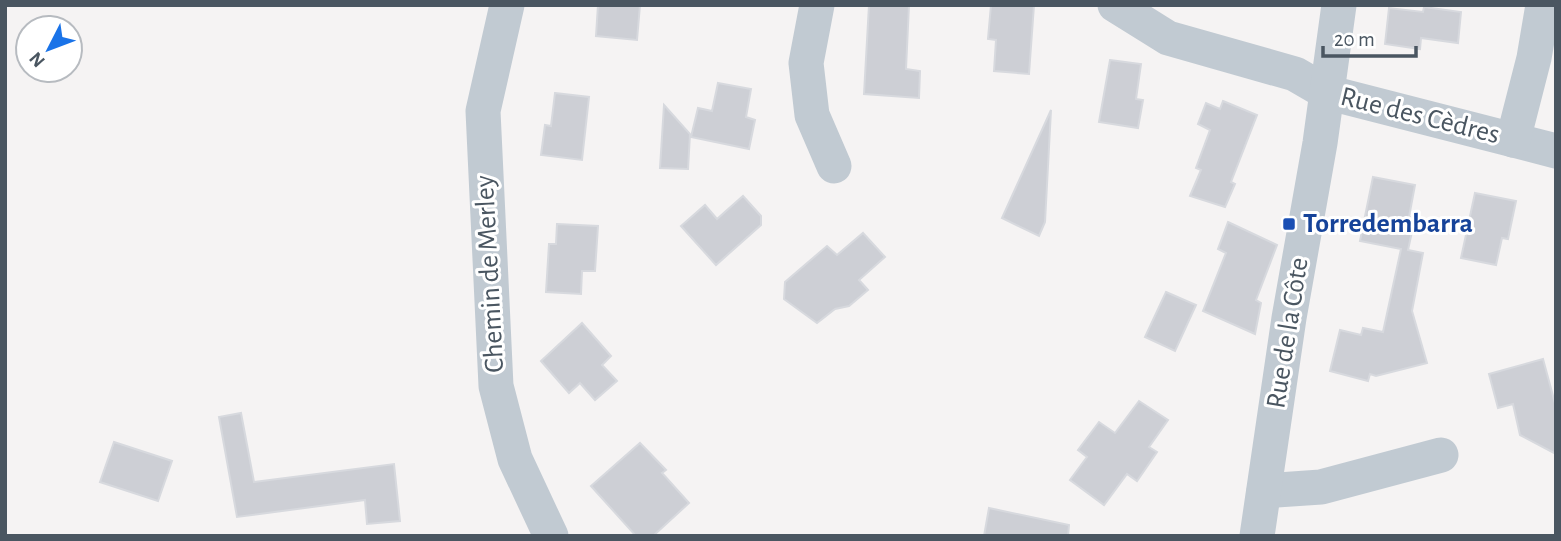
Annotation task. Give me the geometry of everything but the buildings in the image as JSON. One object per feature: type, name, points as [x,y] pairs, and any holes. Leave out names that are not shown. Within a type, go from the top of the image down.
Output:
[{"type":"street","name":"Chemin de Merley","points":[[507,5],[483,111],[496,386],[515,459],[551,536]]},
{"type":"street","points":[[817,5],[806,64],[812,115],[834,166]]},
{"type":"street","name":"Rue des Cèdres","points":[[1115,5],[1168,38],[1295,74],[1326,92],[1556,151]]},
{"type":"street","name":"Rue de la Côte","points":[[1257,536],[1339,5]]},
{"type":"street","name":"Rue des Cèdres","points":[[1513,140],[1534,58],[1543,5]]},
{"type":"street","points":[[1264,491],[1321,487],[1441,455]]},
{"type":"place","name":"Torredembarra","points":[[1289,224]]}]
